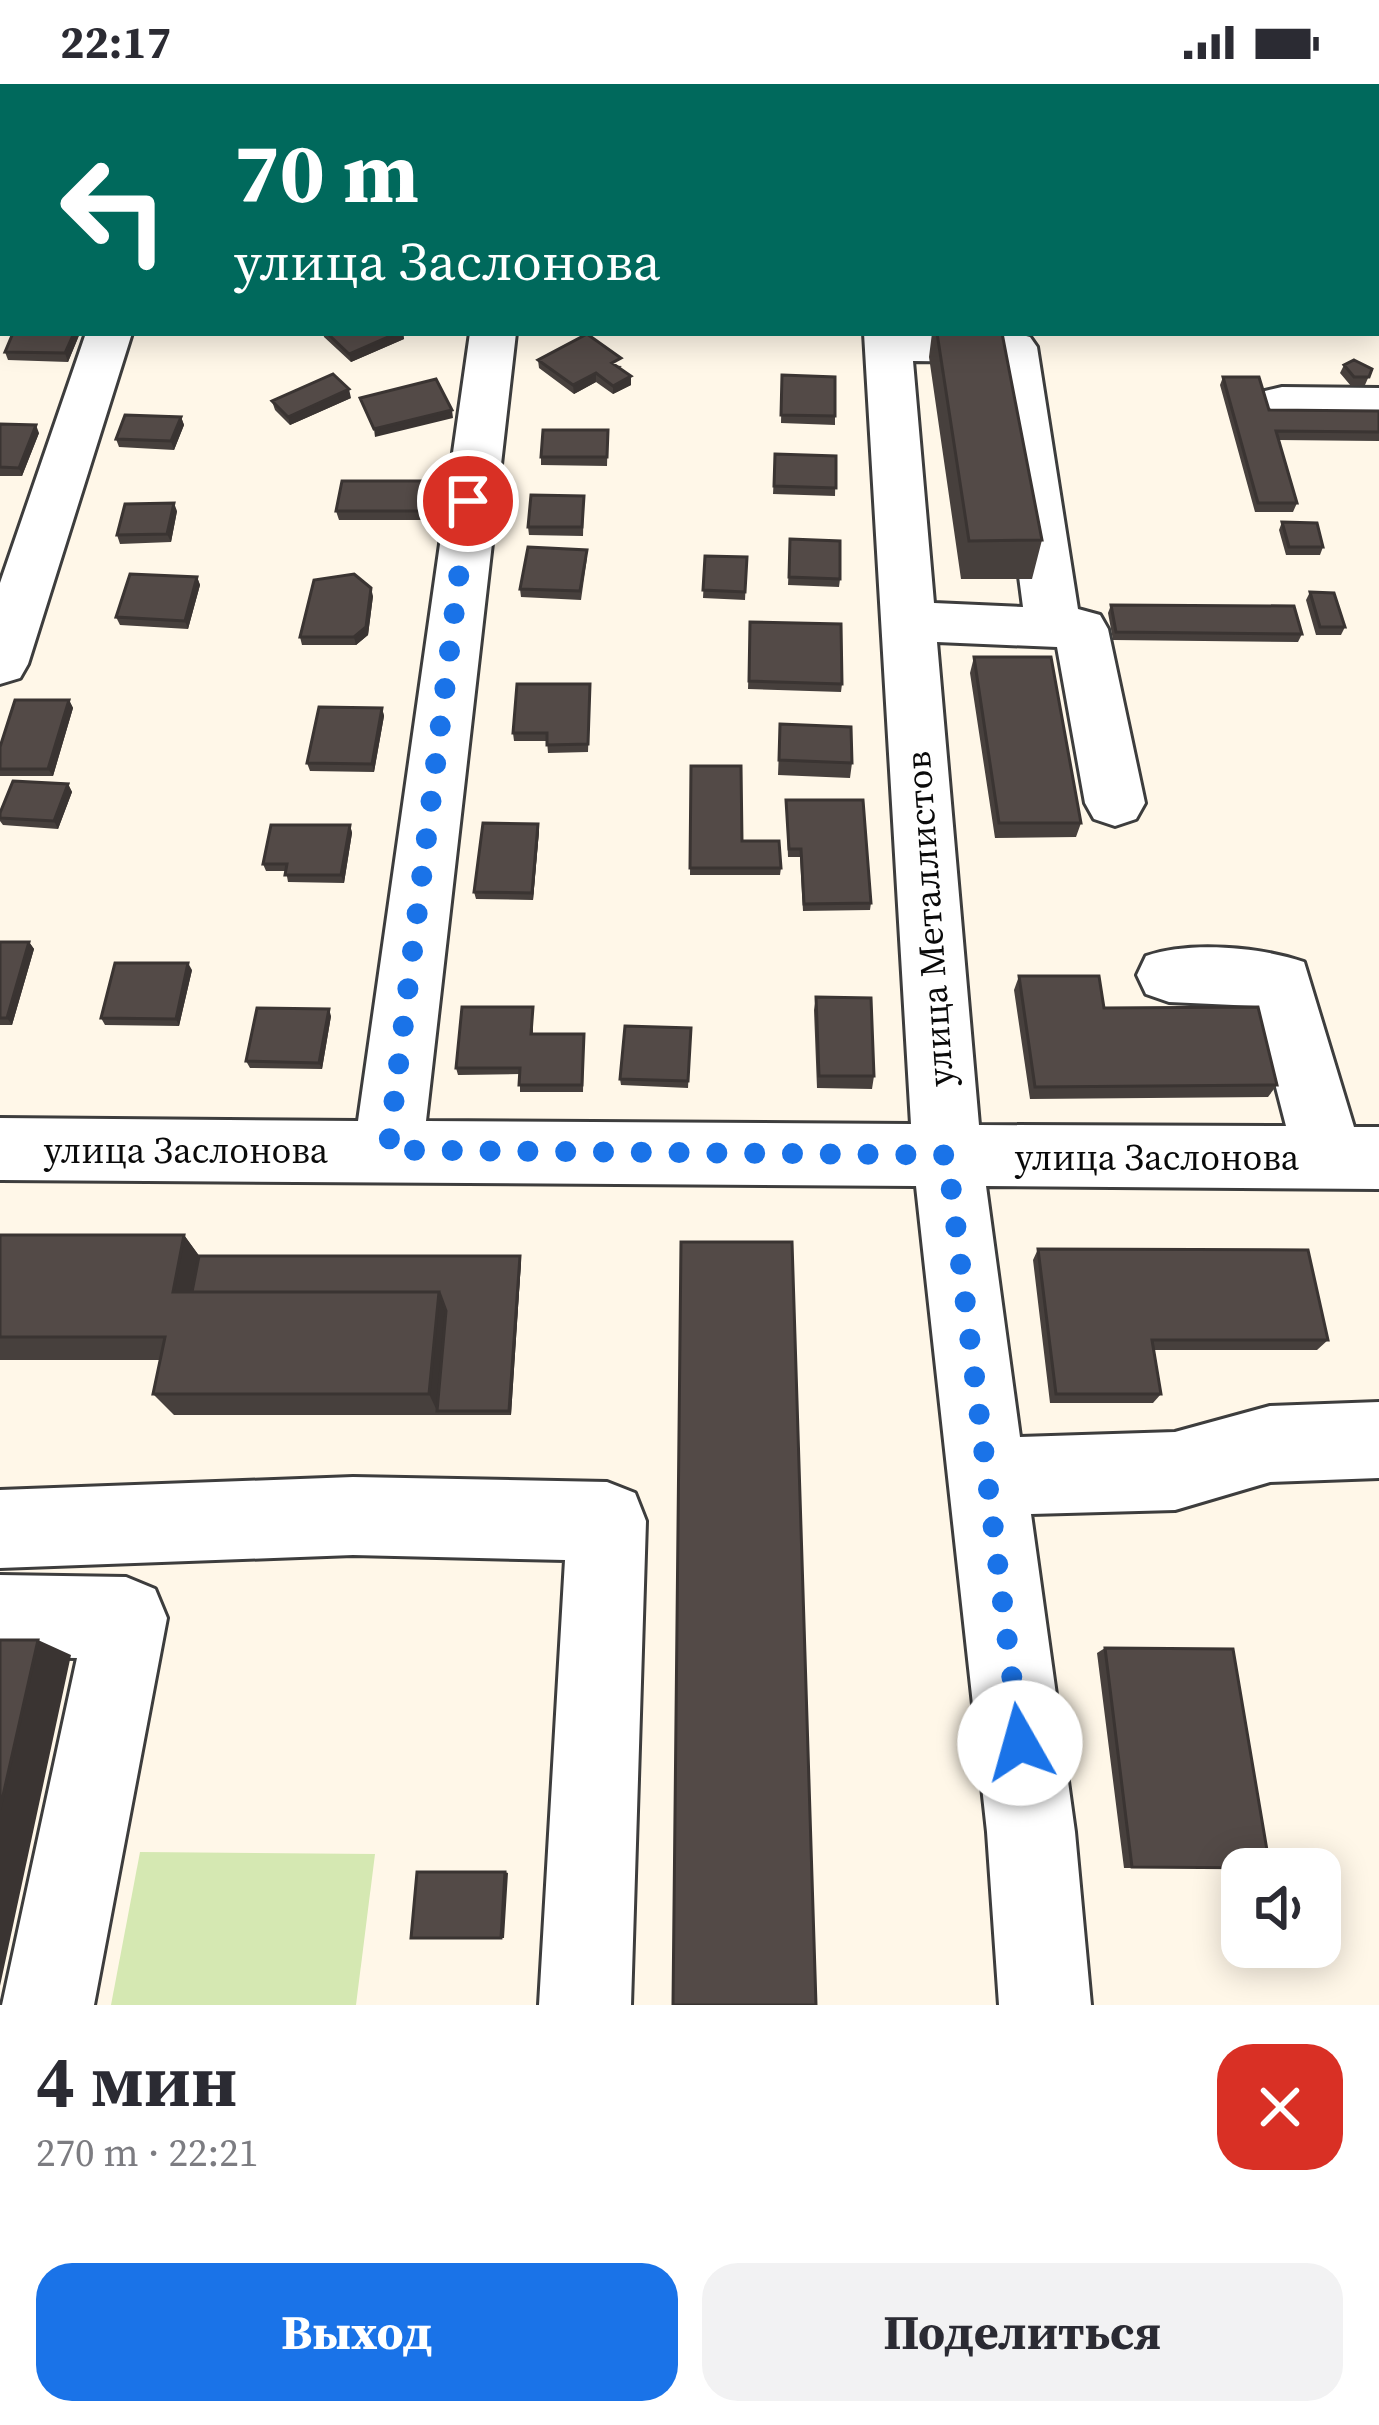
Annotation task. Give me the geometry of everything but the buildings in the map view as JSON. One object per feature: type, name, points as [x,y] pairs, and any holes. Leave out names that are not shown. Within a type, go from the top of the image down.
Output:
[{"type":"street","points":[[0,664],[108,336]]},
{"type":"street","points":[[388,1150],[493,336]]},
{"type":"street","points":[[888,340],[1013,347],[1053,626]]},
{"type":"street","name":"улица Металлистов","points":[[888,340],[947,1155],[1031,1832],[1045,2005]]},
{"type":"street","points":[[1282,402],[1379,404]]},
{"type":"street","points":[[907,621],[1081,629],[1115,803]]},
{"type":"street","points":[[1168,975],[1281,981],[1353,1158]]},
{"type":"street","name":"улица Заслонова","points":[[0,1149],[1353,1158]]},
{"type":"street","points":[[987,1477],[1175,1471],[1270,1444],[1379,1440]]},
{"type":"street","points":[[0,1528],[353,1516],[608,1521],[585,2005]]},
{"type":"street","points":[[0,1616],[126,1618],[48,2005]]},
{"type":"green space","points":[[140,1852],[375,1854],[356,2005],[111,2005]]},
{"type":"route","points":[[468,501],[388,1150],[947,1155],[1020,1743]]}]
